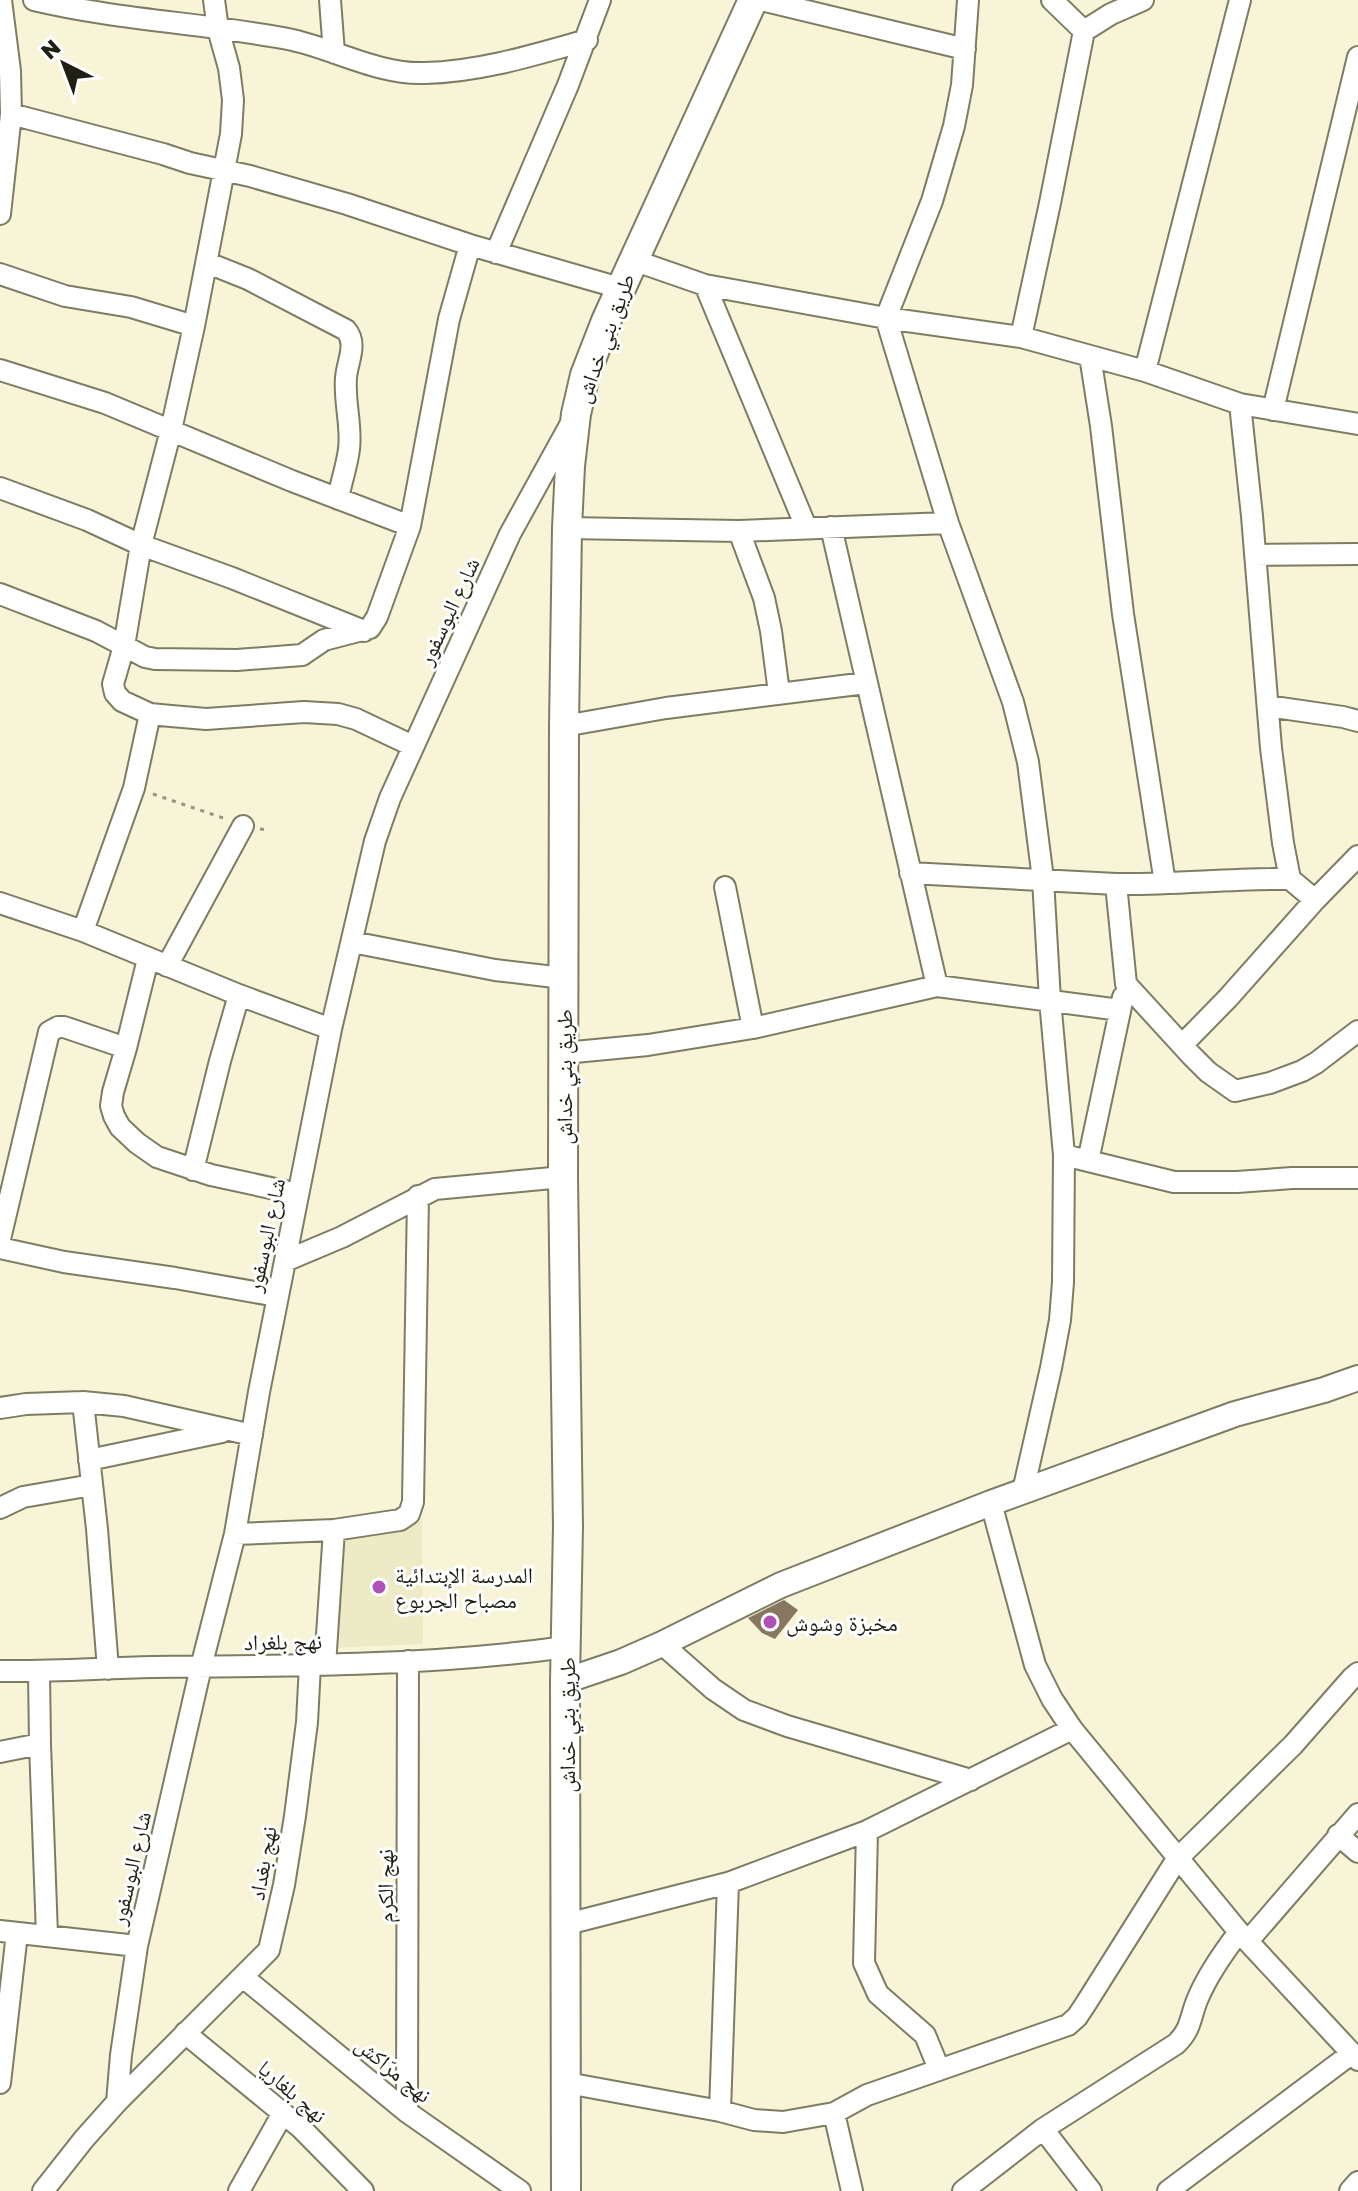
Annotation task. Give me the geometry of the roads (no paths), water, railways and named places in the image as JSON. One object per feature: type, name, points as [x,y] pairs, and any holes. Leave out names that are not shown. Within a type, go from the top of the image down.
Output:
[{"type":"main road","name":"طريق بني خداش","points":[[566,2191],[565,1681],[568,1526],[563,978],[564,726],[570,466],[576,414],[585,375],[620,288],[753,0]]},
{"type":"street","points":[[0,214],[11,114],[10,71],[1,0]]},
{"type":"street","points":[[34,0],[289,39],[396,71],[422,74],[481,66],[587,40]]},
{"type":"street","points":[[214,0],[229,68],[233,100],[231,134],[208,263],[171,430],[141,545],[124,646],[113,684],[115,693],[122,701],[150,714],[206,719],[322,712],[356,719],[413,746]]},
{"type":"street","points":[[330,0],[334,53]]},
{"type":"street","points":[[496,253],[587,40],[600,0]]},
{"type":"street","points":[[761,0],[965,49]]},
{"type":"street","points":[[968,0],[962,85],[943,168],[886,318],[948,523],[1013,702],[1028,762],[1043,879],[1064,1155],[1063,1282],[1060,1320],[1023,1491]]},
{"type":"street","points":[[1052,0],[1084,31]]},
{"type":"street","points":[[1021,337],[1084,31],[1111,14],[1143,0]]},
{"type":"street","points":[[1145,371],[1240,0]]},
{"type":"street","points":[[1273,410],[1358,57]]},
{"type":"street","points":[[11,114],[250,176],[496,253],[620,288]]},
{"type":"street","points":[[0,594],[96,631],[155,659],[237,660],[302,655],[324,640],[370,628],[377,617],[410,526],[449,319],[470,245]]},
{"type":"street","points":[[633,260],[705,285],[886,318],[1021,337],[1145,371],[1240,404],[1358,424]]},
{"type":"street","points":[[208,263],[248,279],[350,334],[353,345],[345,384],[350,437],[338,499]]},
{"type":"street","points":[[0,274],[65,296],[131,307],[194,326]]},
{"type":"street","points":[[705,285],[806,527]]},
{"type":"street","points":[[1090,356],[1123,614],[1165,883]]},
{"type":"street","points":[[0,370],[73,392],[410,526]]},
{"type":"street","points":[[1240,404],[1271,748],[1290,879]]},
{"type":"street","name":"شارع البوسفور","points":[[117,2102],[137,1946],[235,1534],[277,1296],[331,1029],[375,841],[390,798],[510,534],[576,414]]},
{"type":"street","points":[[0,488],[364,631]]},
{"type":"street","points":[[567,528],[739,531],[948,523]]},
{"type":"street","points":[[831,527],[937,986]]},
{"type":"street","points":[[739,531],[764,598],[779,693]]},
{"type":"street","points":[[1255,555],[1358,554]]},
{"type":"street","points":[[564,726],[666,708],[866,683]]},
{"type":"street","points":[[1268,706],[1358,721]]},
{"type":"street","points":[[83,931],[134,788],[150,714]]},
{"type":"street","points":[[243,826],[158,963],[126,1048],[111,1106],[120,1127],[147,1152],[193,1170],[298,1194]]},
{"type":"street","points":[[1183,1044],[1358,856]]},
{"type":"street","points":[[910,873],[1116,884],[1290,879],[1315,900]]},
{"type":"street","points":[[1088,1161],[1126,984],[1116,884]]},
{"type":"street","points":[[725,887],[753,1028]]},
{"type":"street","points":[[0,903],[83,931],[331,1029]]},
{"type":"street","points":[[352,942],[481,968],[563,978]]},
{"type":"street","points":[[1126,984],[1208,1072],[1235,1091],[1302,1071],[1358,1031]]},
{"type":"street","points":[[564,1053],[648,1045],[753,1028],[937,986],[1120,1010]]},
{"type":"street","points":[[193,1170],[239,995]]},
{"type":"street","points":[[0,1239],[49,1032],[64,1027],[126,1048]]},
{"type":"street","points":[[1064,1155],[1174,1182],[1358,1178]]},
{"type":"street","points":[[285,1261],[342,1237],[435,1189],[563,1177]]},
{"type":"street","points":[[235,1534],[334,1530],[400,1520],[412,1509],[418,1196]]},
{"type":"street","points":[[0,1248],[64,1262],[277,1296]]},
{"type":"street","points":[[565,1681],[662,1644],[781,1585],[991,1503],[1235,1414],[1358,1378]]},
{"type":"street","points":[[0,1408],[83,1402],[124,1406],[252,1435]]},
{"type":"street","points":[[83,1402],[108,1669]]},
{"type":"street","points":[[89,1460],[229,1430]]},
{"type":"street","points":[[0,1508],[23,1497],[92,1485]]},
{"type":"street","points":[[991,1503],[1035,1665],[1052,1699],[1072,1729],[1177,1859],[1354,2057],[1168,2191]]},
{"type":"street","name":"نهج بغداد","points":[[43,2191],[117,2102],[269,1950],[295,1816],[334,1530]]},
{"type":"street","points":[[662,1644],[713,1689],[744,1710],[787,1726],[971,1780]]},
{"type":"street","name":"نهج بلغراد","points":[[0,1671],[317,1665],[515,1654],[566,1647]]},
{"type":"street","name":"نهج الكرم","points":[[407,2112],[408,1661]]},
{"type":"street","points":[[39,1672],[47,1935]]},
{"type":"street","points":[[567,2083],[754,2120],[783,2122],[834,2113],[867,2095],[1068,2025],[1077,2017],[1177,1859],[1293,1745],[1358,1673]]},
{"type":"street","points":[[567,1924],[728,1883],[835,1845],[1072,1729]]},
{"type":"street","points":[[0,1752],[40,1744]]},
{"type":"street","points":[[963,2191],[1043,2129],[1183,2037],[1189,2028],[1197,2000],[1220,1956],[1243,1936],[1358,1814]]},
{"type":"street","points":[[867,1831],[864,1963],[878,1994],[925,2035],[939,2069]]},
{"type":"street","points":[[1338,1835],[1358,1852]]},
{"type":"street","points":[[720,2111],[728,1883]]},
{"type":"street","points":[[0,2083],[9,1932],[137,1946]]},
{"type":"street","name":"نهج مرّاكش","points":[[243,1977],[407,2112],[520,2191]]},
{"type":"street","name":"نهج بلغاريا","points":[[185,2033],[301,2128],[363,2191]]},
{"type":"street","points":[[239,2191],[283,2113]]},
{"type":"street","points":[[834,2113],[852,2191]]},
{"type":"street","points":[[1043,2129],[1091,2191]]},
{"type":"street","points":[[1350,2191],[1358,2182]]},
{"type":"place","name":"المدرسة الإبتدائية مصباح الجربوع","points":[[379,1587]]},
{"type":"place","name":"مخبزة وشوش","points":[[770,1622]]}]
